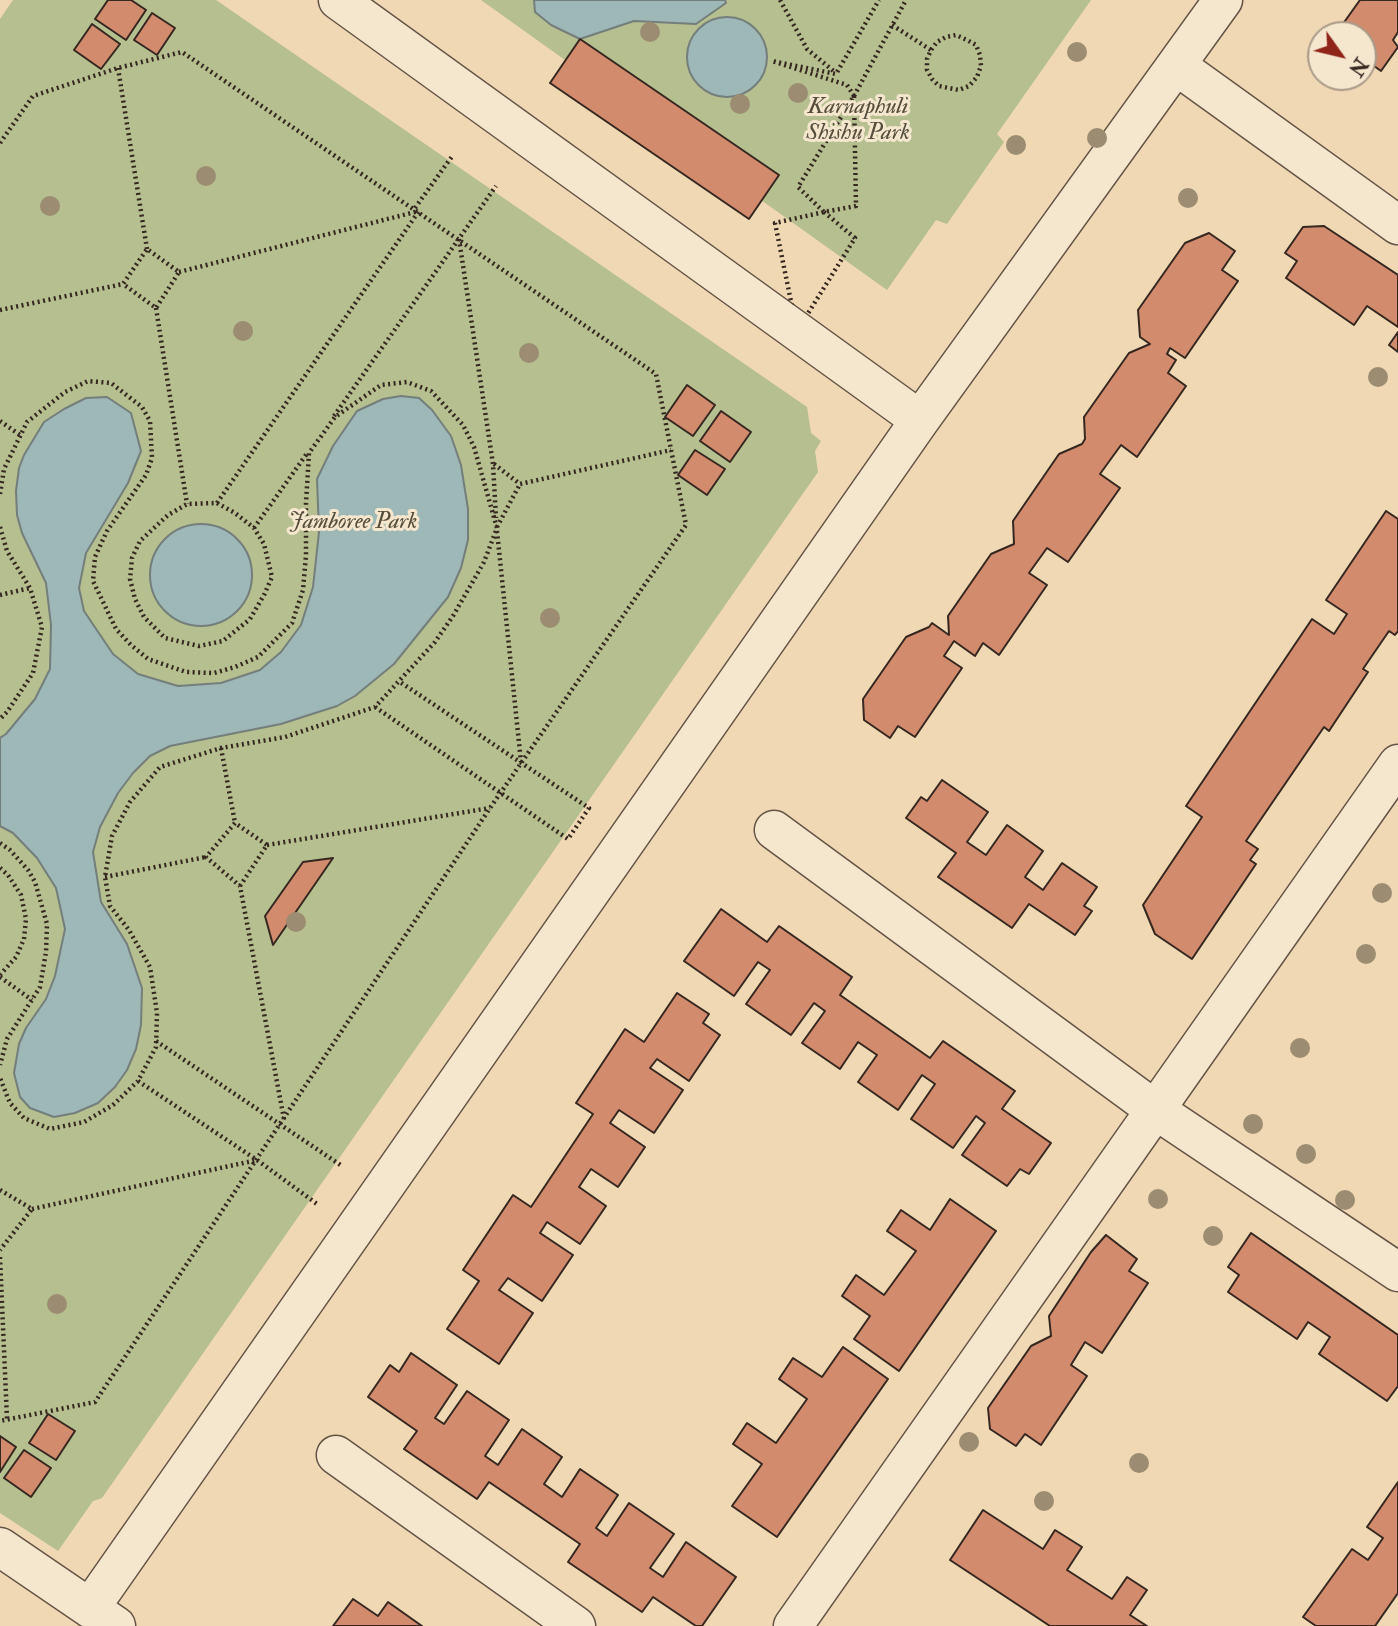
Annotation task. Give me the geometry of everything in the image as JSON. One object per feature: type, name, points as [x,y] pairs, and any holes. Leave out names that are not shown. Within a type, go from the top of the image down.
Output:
[{"type":"street","points":[[338,0],[920,420]]},
{"type":"street","points":[[0,1547],[103,1617],[920,420],[1223,0]]},
{"type":"street","points":[[1177,66],[1398,225]]},
{"type":"street","points":[[793,1626],[1398,764]]},
{"type":"street","points":[[774,830],[1154,1109],[1398,1272]]},
{"type":"street","points":[[337,1455],[576,1626]]},
{"type":"path","points":[[780,0],[807,49],[836,74]]},
{"type":"path","points":[[836,74],[879,0]]},
{"type":"path","points":[[797,331],[855,238],[798,187],[853,96],[906,0]]},
{"type":"path","points":[[892,25],[931,50]]},
{"type":"path","points":[[956,35],[967,40],[976,46],[980,55],[981,66],[977,77],[969,86],[959,90],[939,86],[927,70],[931,50],[937,42],[946,37],[956,35]]},
{"type":"path","points":[[0,143],[33,96],[118,68],[182,52],[656,374],[686,525],[489,808],[95,1402],[0,1421]]},
{"type":"path","points":[[797,331],[775,223],[856,206],[853,96],[847,85],[772,61],[836,74]]},
{"type":"path","points":[[0,310],[123,284],[147,250],[118,68]]},
{"type":"path","points":[[217,503],[453,155]]},
{"type":"path","points":[[254,528],[496,186]]},
{"type":"path","points":[[187,505],[156,308],[179,272],[417,210]]},
{"type":"path","points":[[459,238],[494,464],[497,528],[522,762]]},
{"type":"path","points":[[147,250],[179,272]]},
{"type":"path","points":[[123,284],[156,308]]},
{"type":"path","points":[[0,494],[2,467],[27,422],[65,392],[88,381],[111,383],[142,407],[150,421],[152,458],[146,475],[107,531],[95,557],[93,581],[116,629],[131,645],[148,659],[186,672],[214,673],[258,657],[292,623],[303,590],[309,453],[335,417],[381,385],[407,382],[431,391],[456,416],[474,447],[497,528]]},
{"type":"path","points":[[0,421],[20,435]]},
{"type":"path","points":[[0,1078],[10,1103],[24,1118],[50,1129],[84,1122],[113,1105],[138,1081],[156,1047],[157,1013],[150,967],[129,930],[110,906],[105,877],[112,836],[130,802],[160,767],[221,748],[285,737],[375,706],[400,682],[453,617],[484,562],[497,528],[520,484],[671,450]]},
{"type":"path","points":[[494,464],[520,484]]},
{"type":"path","points":[[217,503],[254,528],[264,544],[272,577],[257,610],[242,626],[223,641],[199,646],[165,638],[144,617],[135,600],[130,579],[132,558],[141,541],[168,515],[187,505],[217,503]]},
{"type":"path","points":[[0,527],[6,551],[30,588],[41,627],[33,673],[0,719]]},
{"type":"path","points":[[0,595],[30,588]]},
{"type":"path","points":[[375,706],[568,839],[589,808],[400,682]]},
{"type":"path","points":[[221,748],[235,823],[267,845],[489,808]]},
{"type":"path","points":[[105,877],[206,858],[235,823]]},
{"type":"path","points":[[0,843],[19,859],[35,882],[47,924],[40,987],[7,1039],[0,1065]]},
{"type":"path","points":[[240,886],[267,845]]},
{"type":"path","points":[[206,858],[240,886],[283,1122]]},
{"type":"path","points":[[0,868],[8,874],[21,895],[26,919],[24,939],[16,957],[0,976],[32,1000]]},
{"type":"path","points":[[156,1041],[283,1122],[342,1166]]},
{"type":"path","points":[[138,1081],[317,1203]]},
{"type":"path","points":[[0,1250],[32,1209],[257,1160]]},
{"type":"path","points":[[0,1190],[32,1209]]},
{"type":"path","points":[[0,1257],[8,1419]]},
{"type":"green space","name":"Jamboree Park","points":[[13,0],[216,0],[807,407],[811,433],[821,441],[815,451],[818,472],[102,1498],[93,1501],[58,1551],[0,1513],[0,19]]},
{"type":"green space","name":"Karnaphuli Shishu Park","points":[[481,0],[1091,0],[997,134],[1004,142],[947,224],[936,220],[887,290]]},
{"type":"water","points":[[534,0],[725,0],[726,3],[696,24],[634,21],[580,39],[551,25],[535,12]]},
{"type":"water","points":[[727,17],[742,20],[755,29],[764,42],[767,57],[764,72],[755,85],[742,94],[727,97],[712,94],[699,85],[690,72],[687,57],[690,42],[699,29],[712,20]]},
{"type":"water","points":[[401,396],[419,398],[432,410],[451,436],[461,465],[468,509],[468,540],[461,568],[448,597],[394,664],[355,696],[337,706],[281,724],[170,746],[150,756],[133,773],[118,793],[100,827],[93,852],[101,902],[127,944],[142,988],[141,1025],[136,1049],[127,1070],[115,1087],[98,1103],[75,1113],[54,1117],[30,1108],[20,1097],[14,1073],[19,1044],[26,1028],[46,999],[55,976],[65,929],[56,888],[37,858],[13,833],[0,826],[0,738],[35,699],[50,669],[51,625],[46,583],[22,533],[17,515],[16,491],[24,455],[44,422],[86,398],[107,397],[131,413],[141,451],[128,483],[86,553],[79,588],[84,611],[113,654],[138,674],[178,686],[221,683],[260,670],[281,652],[301,625],[313,587],[319,532],[317,479],[333,446],[357,411],[383,399]]},
{"type":"water","points":[[201,524],[221,527],[244,546],[249,555],[252,575],[249,595],[230,618],[221,623],[201,626],[181,623],[158,604],[153,595],[150,575],[153,555],[172,532],[181,527]]},
{"type":"building","points":[[108,0],[131,0],[146,10],[126,40],[95,19]]},
{"type":"building","points":[[1360,0],[1398,0],[1398,32],[1393,40],[1398,47],[1381,71],[1377,68],[1377,21],[1345,21]]},
{"type":"building","points":[[152,13],[175,28],[157,55],[134,40]]},
{"type":"building","points":[[92,24],[120,44],[101,69],[74,50]]},
{"type":"building","points":[[580,39],[779,175],[749,219],[550,83]]},
{"type":"building","points":[[1324,226],[1398,275],[1398,327],[1367,306],[1354,325],[1286,278],[1297,261],[1285,253],[1303,227]]},
{"type":"building","points":[[1209,233],[1235,251],[1222,270],[1238,281],[1185,358],[1170,348],[1167,354],[1176,360],[1168,373],[1186,386],[1137,457],[1121,445],[1100,474],[1120,488],[1068,562],[1047,548],[1029,573],[1047,585],[999,655],[983,643],[975,656],[954,641],[944,656],[962,668],[915,737],[898,726],[890,738],[864,720],[863,699],[906,637],[932,623],[949,635],[948,616],[991,554],[1014,544],[1013,521],[1059,454],[1082,444],[1085,439],[1084,417],[1129,353],[1150,344],[1140,337],[1138,310],[1185,243]]},
{"type":"building","points":[[1398,332],[1398,352],[1389,345]]},
{"type":"building","points":[[687,385],[715,405],[693,436],[665,417]]},
{"type":"building","points":[[721,411],[751,432],[730,462],[700,441]]},
{"type":"building","points":[[695,450],[725,469],[707,495],[678,475]]},
{"type":"building","points":[[1386,511],[1398,519],[1398,631],[1395,635],[1389,631],[1363,669],[1368,672],[1329,731],[1324,727],[1246,841],[1258,849],[1250,860],[1256,864],[1192,959],[1155,934],[1143,905],[1202,817],[1186,806],[1312,619],[1334,634],[1347,614],[1326,600]]},
{"type":"building","points":[[942,780],[988,812],[967,842],[986,855],[1007,825],[1043,851],[1025,877],[1043,890],[1062,863],[1097,887],[1084,906],[1092,911],[1075,935],[1029,904],[1012,928],[938,877],[956,853],[906,818],[921,797],[927,801]]},
{"type":"building","points":[[333,858],[273,945],[265,916],[303,862]]},
{"type":"building","points":[[721,909],[767,942],[779,926],[852,977],[840,995],[930,1058],[943,1041],[1015,1091],[1002,1109],[1051,1143],[1029,1174],[1020,1169],[1007,1186],[962,1155],[985,1123],[976,1116],[953,1148],[911,1119],[935,1084],[922,1075],[898,1110],[858,1082],[877,1055],[858,1042],[840,1069],[802,1043],[825,1011],[814,1003],[791,1035],[746,1004],[770,970],[758,962],[734,996],[684,961]]},
{"type":"building","points":[[677,993],[709,1014],[703,1023],[720,1035],[689,1081],[657,1059],[650,1068],[683,1090],[654,1133],[619,1110],[610,1123],[645,1147],[618,1187],[591,1169],[579,1187],[606,1206],[580,1244],[547,1222],[540,1233],[573,1255],[542,1301],[508,1278],[499,1290],[533,1313],[499,1364],[447,1329],[479,1281],[463,1270],[513,1195],[531,1207],[593,1114],[576,1103],[625,1029],[644,1042]]},
{"type":"building","points":[[950,1199],[996,1231],[899,1371],[854,1339],[870,1316],[842,1296],[856,1275],[884,1295],[916,1251],[887,1231],[901,1210],[930,1230]]},
{"type":"building","points":[[1251,1233],[1398,1335],[1398,1386],[1387,1401],[1319,1354],[1330,1337],[1308,1322],[1297,1339],[1228,1292],[1239,1275],[1228,1267]]},
{"type":"building","points":[[1106,1235],[1137,1259],[1129,1271],[1148,1283],[1102,1353],[1085,1342],[1071,1365],[1087,1376],[1041,1445],[1025,1434],[1016,1446],[990,1429],[988,1408],[1031,1346],[1051,1336],[1049,1316],[1091,1252]]},
{"type":"building","points":[[843,1347],[888,1379],[777,1537],[732,1506],[762,1464],[733,1444],[747,1423],[776,1443],[807,1399],[779,1379],[793,1358],[822,1377]]},
{"type":"building","points":[[411,1353],[457,1385],[435,1418],[444,1424],[467,1391],[509,1420],[485,1456],[498,1465],[522,1429],[562,1457],[544,1484],[562,1497],[580,1469],[618,1495],[596,1528],[607,1536],[629,1503],[674,1534],[650,1568],[663,1577],[686,1542],[736,1577],[702,1626],[696,1626],[653,1597],[642,1612],[568,1562],[580,1544],[489,1482],[477,1499],[404,1449],[417,1431],[368,1397],[390,1365],[399,1372]]},
{"type":"building","points":[[48,1414],[75,1431],[56,1460],[29,1443]]},
{"type":"building","points":[[0,1436],[16,1447],[0,1472]]},
{"type":"building","points":[[24,1450],[51,1468],[31,1497],[4,1478]]},
{"type":"building","points":[[1398,1482],[1398,1593],[1375,1626],[1316,1626],[1303,1617],[1352,1549],[1368,1560],[1383,1538],[1367,1527]]},
{"type":"building","points":[[983,1510],[1043,1549],[1055,1530],[1082,1547],[1067,1570],[1112,1599],[1127,1577],[1147,1590],[1130,1615],[1147,1626],[1050,1626],[950,1560]]},
{"type":"building","points":[[353,1599],[378,1616],[388,1602],[422,1626],[333,1626]]}]
